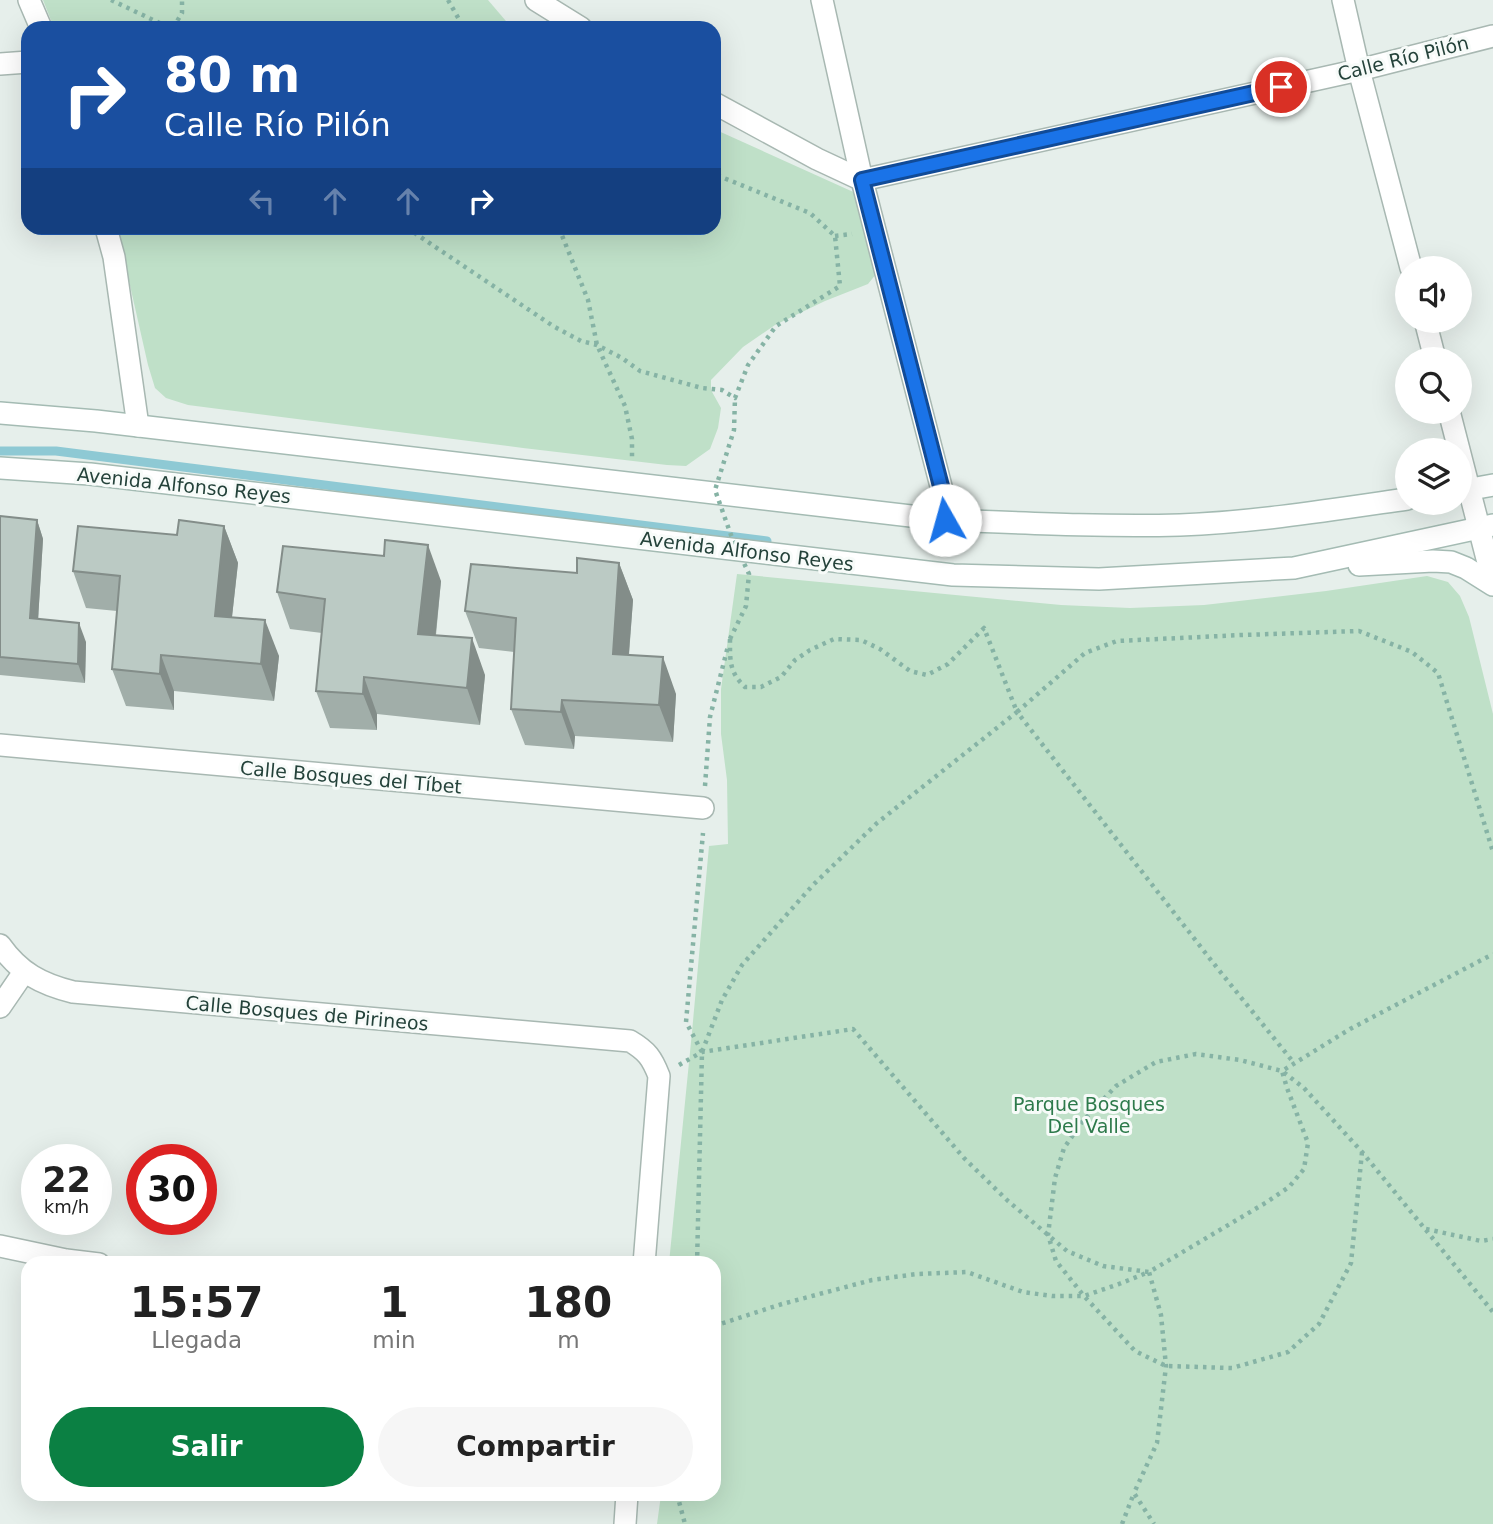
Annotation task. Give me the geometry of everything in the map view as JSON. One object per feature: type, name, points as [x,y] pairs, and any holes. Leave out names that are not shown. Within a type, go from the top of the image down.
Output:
[{"type":"street","points":[[29,0],[38,21]]},
{"type":"street","points":[[536,0],[570,21]]},
{"type":"street","points":[[822,0],[862,180],[943,494],[945,520]]},
{"type":"street","points":[[1343,0],[1408,256]]},
{"type":"street","name":"Calle Río Pilón","points":[[862,180],[1359,70],[1493,36]]},
{"type":"street","points":[[0,64],[21,62]]},
{"type":"street","points":[[721,107],[862,180]]},
{"type":"street","points":[[108,235],[114,257],[138,426]]},
{"type":"street","points":[[0,412],[945,520],[1055,525],[1180,525],[1280,517],[1395,501]]},
{"type":"street","name":"Avenida Alfonso Reyes","points":[[0,468],[90,474],[953,576],[1099,579],[1294,568],[1486,527]]},
{"type":"street","points":[[1472,490],[1493,485]]},
{"type":"street","points":[[1472,503],[1486,527],[1493,584]]},
{"type":"street","points":[[1294,568],[1451,562],[1493,584]]},
{"type":"street","name":"Calle Bosques del Tíbet","points":[[0,745],[703,808]]},
{"type":"street","name":"Calle Bosques de Pirineos","points":[[0,945],[24,972],[51,986],[73,992],[630,1041],[642,1048],[653,1060],[659,1076]]},
{"type":"street","points":[[0,1007],[24,972]]},
{"type":"street","points":[[645,1256],[659,1076]]},
{"type":"street","points":[[0,1246],[45,1256]]},
{"type":"street","points":[[625,1524],[627,1501]]},
{"type":"path","points":[[111,0],[157,21]]},
{"type":"path","points":[[177,21],[182,13],[182,0]]},
{"type":"path","points":[[448,0],[460,21]]},
{"type":"path","points":[[702,1052],[686,1022],[710,717],[730,639],[746,606],[748,574],[715,491],[734,430],[735,398],[748,365],[776,326],[840,286],[835,236],[810,213],[721,177]]},
{"type":"path","points":[[417,235],[552,326],[581,341],[597,345],[640,371],[702,388],[722,390],[735,398]]},
{"type":"path","points":[[562,235],[588,300],[597,345],[625,406],[632,439],[632,467]]},
{"type":"path","points":[[730,639],[730,661],[734,677],[745,687],[761,687],[781,677],[795,660],[810,650],[834,639],[861,640],[880,649],[910,671],[927,675],[948,664],[984,628],[1017,712],[1294,1063]]},
{"type":"path","points":[[697,1256],[702,1052],[722,1000],[741,965],[813,885],[877,823],[1017,712],[1085,653],[1117,641],[1359,631],[1412,652],[1438,673],[1493,852]]},
{"type":"path","points":[[1282,1071],[1350,1029],[1493,954]]},
{"type":"path","points":[[659,1076],[702,1052],[853,1029],[964,1158],[1008,1201],[1067,1251],[1103,1266],[1149,1272]]},
{"type":"path","points":[[1362,1152],[1351,1263],[1319,1324],[1287,1352],[1233,1368],[1166,1366],[1135,1351],[1056,1261],[1048,1235],[1055,1178],[1064,1148],[1082,1122],[1116,1086],[1156,1062],[1196,1054],[1240,1060],[1282,1071],[1304,1088],[1362,1152],[1493,1312]]},
{"type":"path","points":[[721,1324],[872,1280],[917,1274],[967,1272],[1023,1292],[1084,1296],[1149,1272],[1267,1202],[1289,1187],[1304,1169],[1308,1143],[1282,1071]]},
{"type":"path","points":[[1425,1229],[1481,1241],[1493,1239]]},
{"type":"path","points":[[1122,1524],[1157,1443],[1166,1366],[1161,1315],[1149,1272]]},
{"type":"path","points":[[1135,1493],[1154,1524]]},
{"type":"path","points":[[679,1501],[685,1524]]},
{"type":"green space","points":[[43,0],[488,0],[506,21],[51,21]]},
{"type":"green space","points":[[721,132],[860,195],[885,263],[868,284],[775,325],[743,347],[711,380],[711,390],[721,408],[718,428],[710,449],[686,466],[188,405],[166,398],[155,388],[119,235],[721,235]]},
{"type":"green space","name":"Parque Bosques Del Valle","points":[[737,574],[1061,605],[1130,608],[1204,605],[1427,576],[1448,582],[1460,596],[1469,617],[1493,714],[1493,1524],[657,1524],[660,1501],[721,1501],[721,1256],[670,1256],[709,846],[728,844],[721,689]]},
{"type":"building","points":[[0,516],[37,520],[30,618],[79,623],[78,664],[0,657]]},
{"type":"building","points":[[179,520],[224,526],[215,616],[265,620],[261,664],[161,655],[160,674],[112,669],[120,576],[73,571],[78,526],[177,535]]},
{"type":"building","points":[[385,540],[428,545],[418,634],[472,638],[467,688],[364,677],[363,694],[316,691],[325,599],[277,592],[283,546],[384,556]]},
{"type":"building","points":[[577,558],[619,563],[613,654],[663,657],[659,705],[562,700],[561,712],[511,709],[516,618],[465,611],[471,564],[577,573]]},
{"type":"waterway","points":[[0,451],[56,451],[767,541]]},
{"type":"route","points":[[945,520],[943,494],[862,180],[1281,87]]}]
